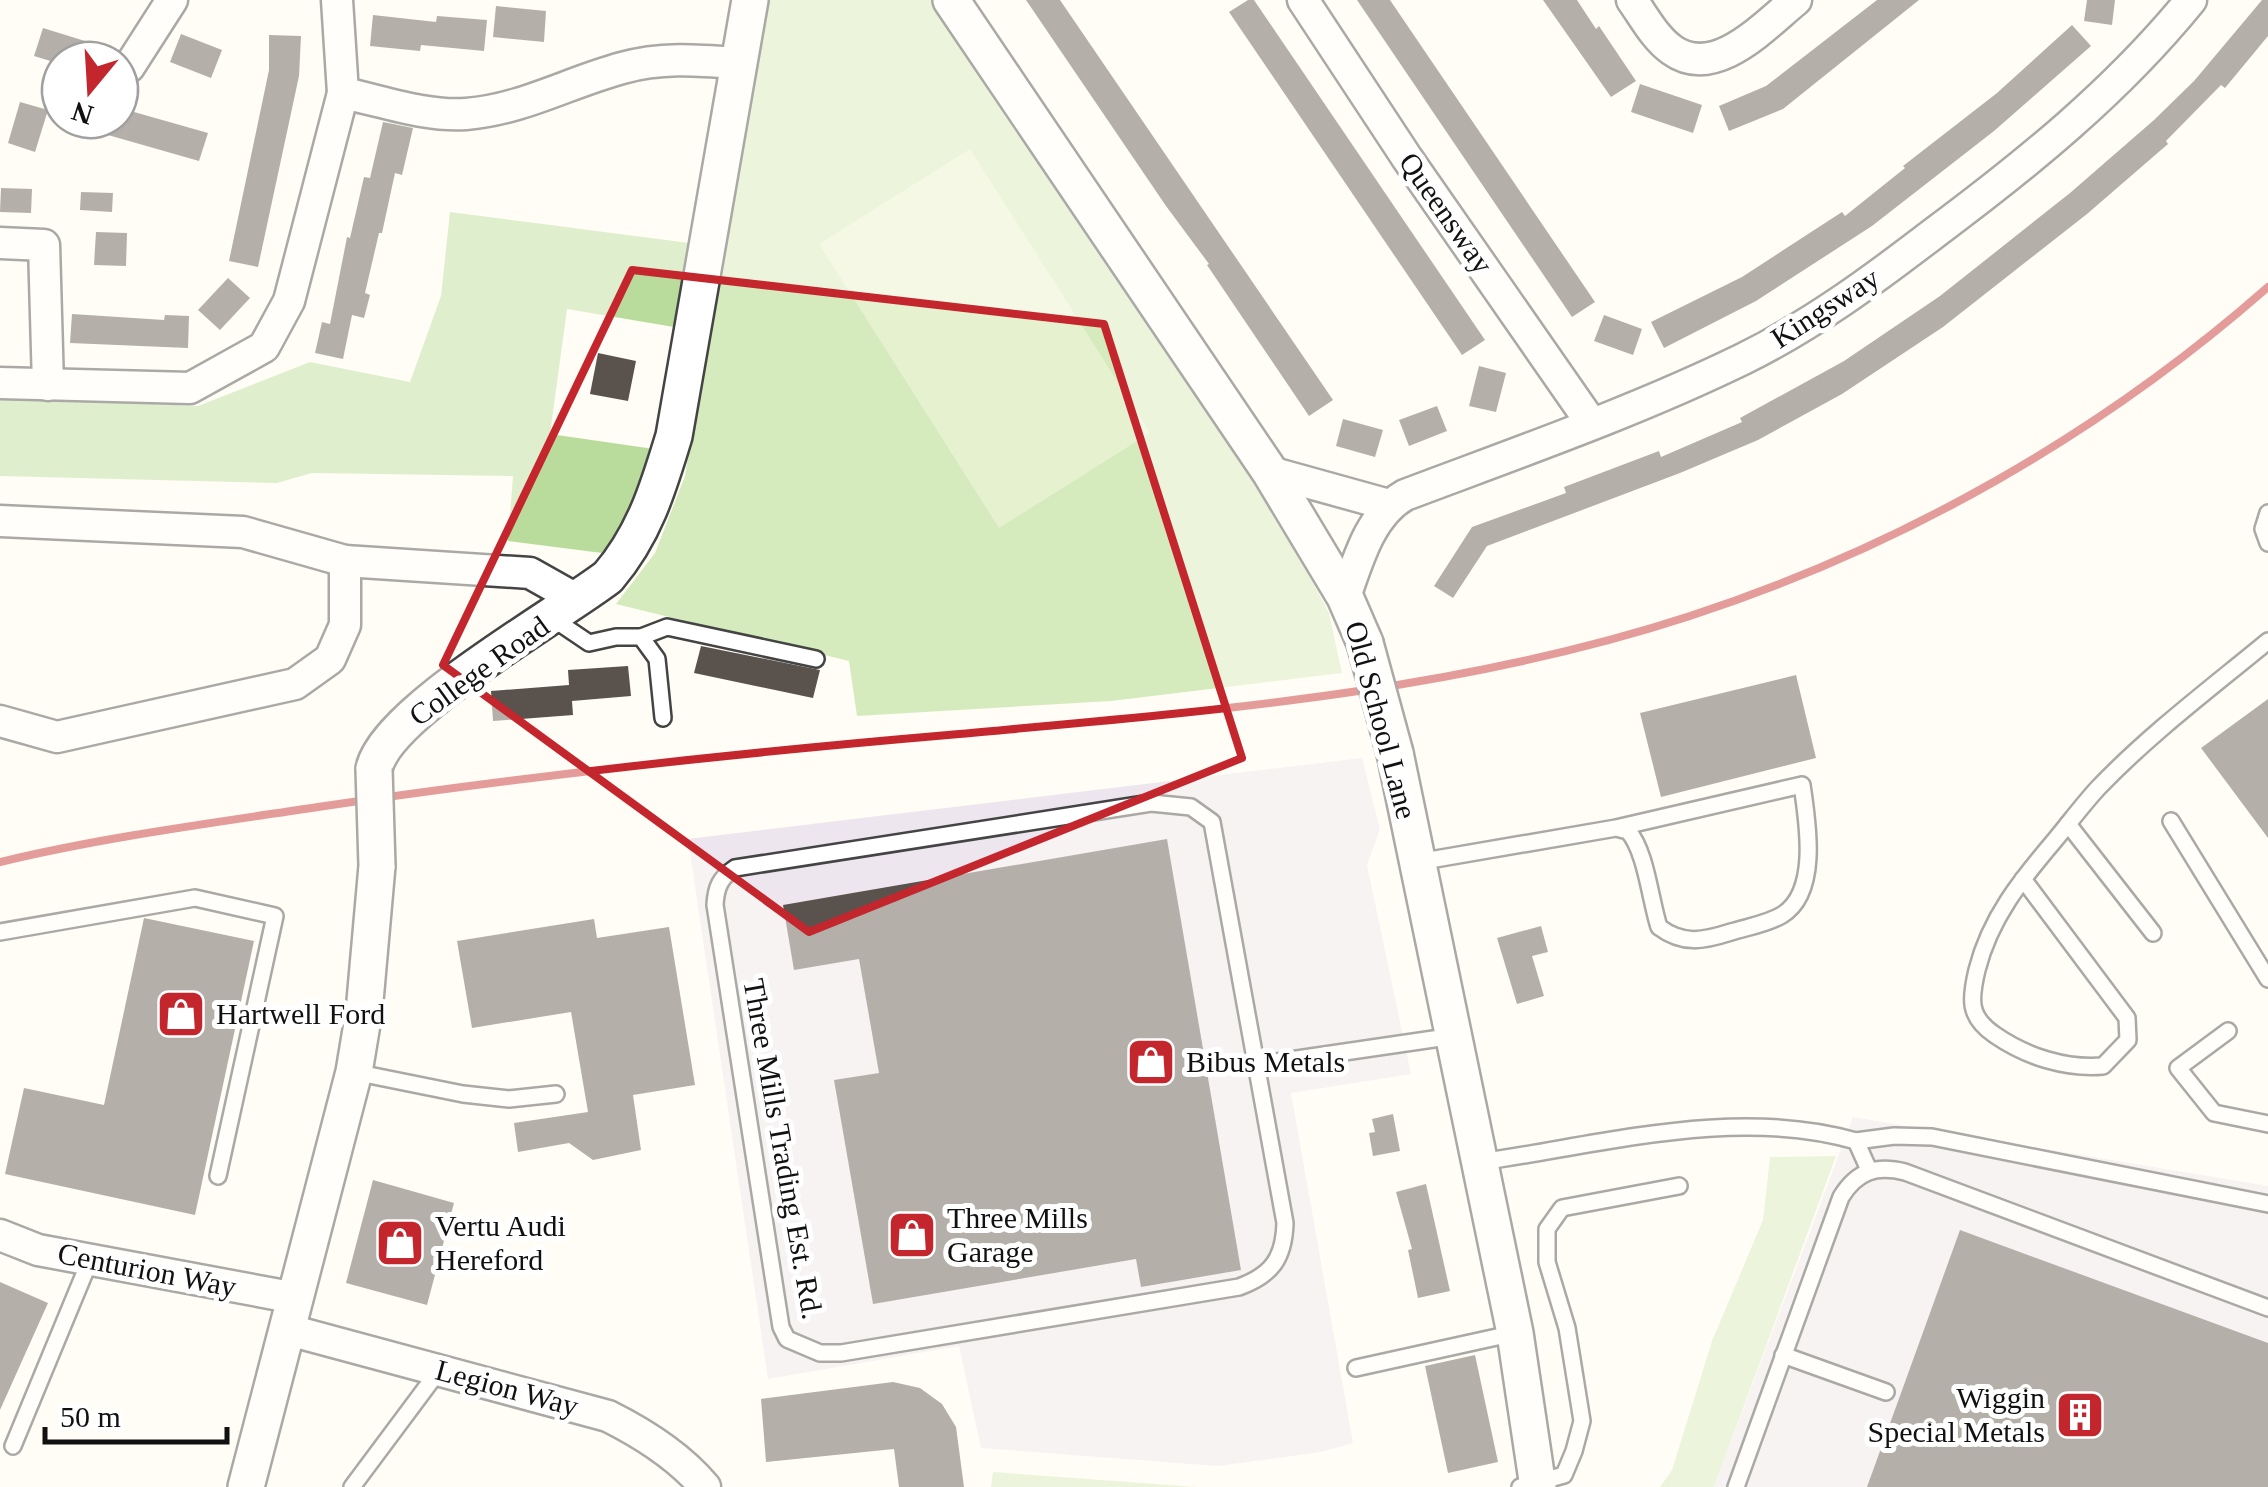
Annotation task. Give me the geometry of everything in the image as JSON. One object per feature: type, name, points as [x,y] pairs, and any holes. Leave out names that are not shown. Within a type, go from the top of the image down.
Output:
[{"type":"street","points":[[140,50],[172,0]]},
{"type":"street","points":[[0,384],[190,388],[264,347],[289,300],[343,93],[337,0]]},
{"type":"street","name":"College Road","points":[[246,1487],[354,1072],[364,1012],[377,866],[374,769],[383,747],[434,699],[608,577],[630,552],[654,502],[669,453],[750,0]]},
{"type":"street","name":"Old School Lane","points":[[951,0],[1270,472],[1345,597],[1365,643],[1396,753],[1515,1334],[1531,1486]]},
{"type":"street","name":"Queensway","points":[[1303,0],[1407,158],[1592,424]]},
{"type":"street","points":[[1632,0],[1662,42],[1676,54],[1696,58],[1719,57],[1796,0]]},
{"type":"street","name":"Kingsway","points":[[1389,504],[1746,358],[1810,323],[1878,276],[2066,129],[2138,60],[2191,0]]},
{"type":"street","points":[[343,93],[461,114],[526,104],[620,68],[653,61],[683,58],[737,64]]},
{"type":"street","points":[[0,243],[44,245],[48,386]]},
{"type":"street","points":[[1270,472],[1389,504],[1360,556],[1345,597]]},
{"type":"street","points":[[0,521],[243,532],[345,561],[530,572],[565,609]]},
{"type":"street","points":[[0,721],[58,737],[295,684],[330,660],[345,624],[345,561]]},
{"type":"street","name":"Centurion Way","points":[[0,1235],[38,1250],[90,1260],[292,1314]]},
{"type":"street","name":"Legion Way","points":[[292,1314],[440,1369],[608,1416],[643,1433],[692,1471],[705,1487]]},
{"type":"lane","points":[[2268,513],[2264,529],[2268,543]]},
{"type":"lane","points":[[565,609],[590,643],[642,637],[666,627],[816,659]]},
{"type":"lane","points":[[642,637],[657,659],[663,718]]},
{"type":"lane","points":[[2023,879],[2127,1018],[2128,1040],[2103,1066],[2076,1068],[2014,1048],[1974,1017],[1970,997],[1980,957],[2000,909],[2023,879],[2099,787],[2167,724],[2268,641]]},
{"type":"lane","points":[[1418,862],[1616,828],[1802,784],[1810,849],[1791,908],[1779,917],[1700,942],[1681,939],[1658,927],[1642,855],[1628,831],[1616,828]]},
{"type":"lane","name":"Three Mills Trading Est. Rd.","points":[[1151,803],[1190,808],[1212,822],[1256,1064],[1285,1224],[1284,1246],[1278,1260],[1257,1281],[1182,1297],[841,1353],[820,1353],[787,1340],[781,1327],[715,905],[716,889],[724,876],[736,868],[1151,803]]},
{"type":"lane","points":[[2171,821],[2268,979]]},
{"type":"lane","points":[[2068,824],[2154,934]]},
{"type":"lane","points":[[0,932],[195,898],[275,916],[218,1176]]},
{"type":"lane","points":[[2228,1031],[2178,1068],[2214,1113],[2268,1124]]},
{"type":"lane","points":[[1256,1064],[1454,1036]]},
{"type":"lane","points":[[354,1072],[509,1100],[556,1094]]},
{"type":"lane","points":[[1480,1162],[1671,1133],[1768,1126],[1828,1133],[1856,1142],[1894,1136],[1932,1137],[2268,1204]]},
{"type":"lane","points":[[1856,1142],[1869,1170]]},
{"type":"lane","points":[[1736,1487],[1841,1197],[1851,1181],[1869,1170],[1889,1168],[1905,1172],[2268,1308]]},
{"type":"lane","points":[[1531,1486],[1564,1475],[1582,1421],[1568,1328],[1547,1262],[1547,1229],[1562,1208],[1679,1186]]},
{"type":"lane","points":[[12,1446],[90,1260]]},
{"type":"lane","points":[[1356,1368],[1515,1334]]},
{"type":"lane","points":[[1782,1355],[1886,1392]]},
{"type":"lane","points":[[352,1487],[440,1369]]},
{"type":"highlighted area","points":[[632,270],[1104,324],[1242,758],[809,932],[443,665]]},
{"type":"shaded area","points":[[1362,758],[1380,829],[1367,865],[1411,1074],[1291,1093],[1353,1443],[1321,1452],[1218,1466],[981,1448],[959,1346],[768,1379],[688,839]]},
{"type":"shaded area","points":[[1853,1117],[2268,1186],[2268,1487],[1714,1487]]},
{"type":"green space","points":[[765,0],[931,0],[1256,476],[1329,613],[1342,673],[1111,701],[857,716],[849,661],[616,604],[655,553],[685,476]]},
{"type":"green space","points":[[970,149],[1150,433],[999,528],[819,244]]},
{"type":"green space","points":[[450,212],[689,243],[674,327],[567,309],[550,434],[654,449],[636,506],[610,554],[508,541],[513,476],[312,473],[277,483],[0,476],[0,397],[198,406],[310,362],[410,382],[441,296]]},
{"type":"green space","points":[[1836,1156],[1714,1487],[1660,1487],[1672,1470],[1712,1341],[1763,1220],[1770,1157]]},
{"type":"green space","points":[[993,1472],[1196,1487],[991,1487]]},
{"type":"building","points":[[1026,0],[1060,0],[1333,400],[1309,416]]},
{"type":"building","points":[[1254,0],[1485,340],[1462,355],[1229,12]]},
{"type":"building","points":[[1357,0],[1390,0],[1595,302],[1572,317]]},
{"type":"building","points":[[1543,0],[1577,0],[1636,81],[1611,97]]},
{"type":"building","points":[[1877,0],[1919,0],[1783,109],[1729,131],[1719,106],[1766,86]]},
{"type":"building","points":[[2087,0],[2115,0],[2112,25],[2084,21]]},
{"type":"building","points":[[2262,0],[2268,0],[2268,36],[2225,88],[2221,85],[2166,141],[2168,144],[2087,214],[1943,327],[1842,394],[1758,440],[1487,546],[1453,598],[1434,586],[1472,527],[1566,493],[1564,487],[1659,451],[1661,457],[1742,422],[1740,418],[1844,361],[1940,296],[2070,193],[2154,120],[2194,81]]},
{"type":"building","points":[[496,6],[546,11],[544,42],[493,37]]},
{"type":"building","points":[[373,15],[436,22],[437,16],[487,20],[484,51],[421,45],[420,51],[370,46]]},
{"type":"building","points":[[2072,25],[2091,46],[1994,131],[1872,226],[1756,301],[1664,348],[1651,322],[1742,277],[1842,212],[1845,216],[1997,93]]},
{"type":"building","points":[[43,28],[82,40],[40,40],[40,58],[34,56]]},
{"type":"building","points":[[181,34],[222,50],[211,78],[170,62]]},
{"type":"building","points":[[269,35],[301,36],[299,76],[258,267],[229,261],[269,70]]},
{"type":"building","points":[[1640,84],[1702,105],[1693,133],[1631,112]]},
{"type":"building","points":[[20,102],[40,108],[40,136],[35,152],[8,143]]},
{"type":"building","points":[[140,114],[208,133],[199,161],[126,140],[140,140]]},
{"type":"building","points":[[383,122],[413,128],[402,175],[395,173],[379,233],[365,293],[370,295],[364,318],[352,315],[343,359],[315,353],[322,322],[330,324],[347,237],[350,238],[364,177],[370,178]]},
{"type":"building","points":[[1,188],[32,189],[31,213],[0,212]]},
{"type":"building","points":[[81,192],[113,193],[112,212],[80,210]]},
{"type":"building","points":[[96,232],[127,233],[126,266],[94,265]]},
{"type":"building","points":[[228,278],[250,298],[220,330],[198,310]]},
{"type":"building","points":[[72,314],[164,320],[165,315],[189,316],[188,348],[70,343]]},
{"type":"building","points":[[1604,315],[1642,329],[1633,355],[1594,341]]},
{"type":"building","points":[[598,353],[636,361],[628,401],[590,394]]},
{"type":"building","points":[[1479,366],[1506,373],[1496,412],[1469,406]]},
{"type":"building","points":[[1437,406],[1447,431],[1409,446],[1399,420]]},
{"type":"building","points":[[1343,419],[1383,430],[1375,457],[1336,446]]},
{"type":"building","points":[[701,646],[820,670],[813,698],[694,673]]},
{"type":"building","points":[[628,666],[631,696],[572,701],[573,715],[493,721],[491,691],[569,685],[568,670]]},
{"type":"building","points":[[1796,675],[1816,758],[1661,797],[1640,713]]},
{"type":"building","points":[[2268,699],[2268,838],[2201,748]]},
{"type":"building","points":[[1167,839],[1241,1270],[1141,1287],[1136,1259],[873,1304],[834,1080],[879,1073],[859,959],[794,970],[783,905]]},
{"type":"building","name":"Hartwell Ford","points":[[144,918],[254,941],[195,1215],[5,1174],[24,1088],[104,1105]]},
{"type":"building","points":[[594,919],[597,938],[669,927],[695,1085],[633,1095],[641,1150],[593,1160],[569,1143],[518,1152],[514,1123],[588,1112],[571,1012],[472,1028],[457,941]]},
{"type":"building","points":[[1541,926],[1548,952],[1532,956],[1544,996],[1517,1004],[1497,938]]},
{"type":"building","points":[[1393,1114],[1400,1151],[1373,1156],[1369,1133],[1375,1132],[1372,1119]]},
{"type":"building","name":"Vertu Audi Hereford","points":[[373,1180],[454,1203],[427,1305],[346,1283]]},
{"type":"building","points":[[1426,1184],[1450,1291],[1418,1298],[1408,1250],[1412,1249],[1396,1192]]},
{"type":"building","name":"Wiggin Special Metals","points":[[1960,1230],[2268,1343],[2268,1487],[1867,1487]]},
{"type":"building","points":[[0,1282],[48,1303],[0,1410]]},
{"type":"building","points":[[1475,1355],[1498,1462],[1448,1473],[1425,1366]]},
{"type":"building","points":[[893,1382],[920,1388],[942,1404],[956,1427],[964,1487],[899,1487],[894,1449],[766,1462],[761,1399]]},
{"type":"railway","points":[[0,862],[198,825],[554,775],[1323,696],[1416,682],[1600,643],[1769,588],[1846,556],[1996,481],[2137,391],[2268,287]]},
{"type":"place","name":"Hartwell Ford","points":[[181,1014]]},
{"type":"place","name":"Bibus Metals","points":[[1151,1062]]},
{"type":"place","name":"Three Mills Garage","points":[[912,1235]]},
{"type":"place","name":"Vertu Audi Hereford","points":[[400,1243]]},
{"type":"place","name":"Wiggin Special Metals","points":[[2080,1415]]}]
